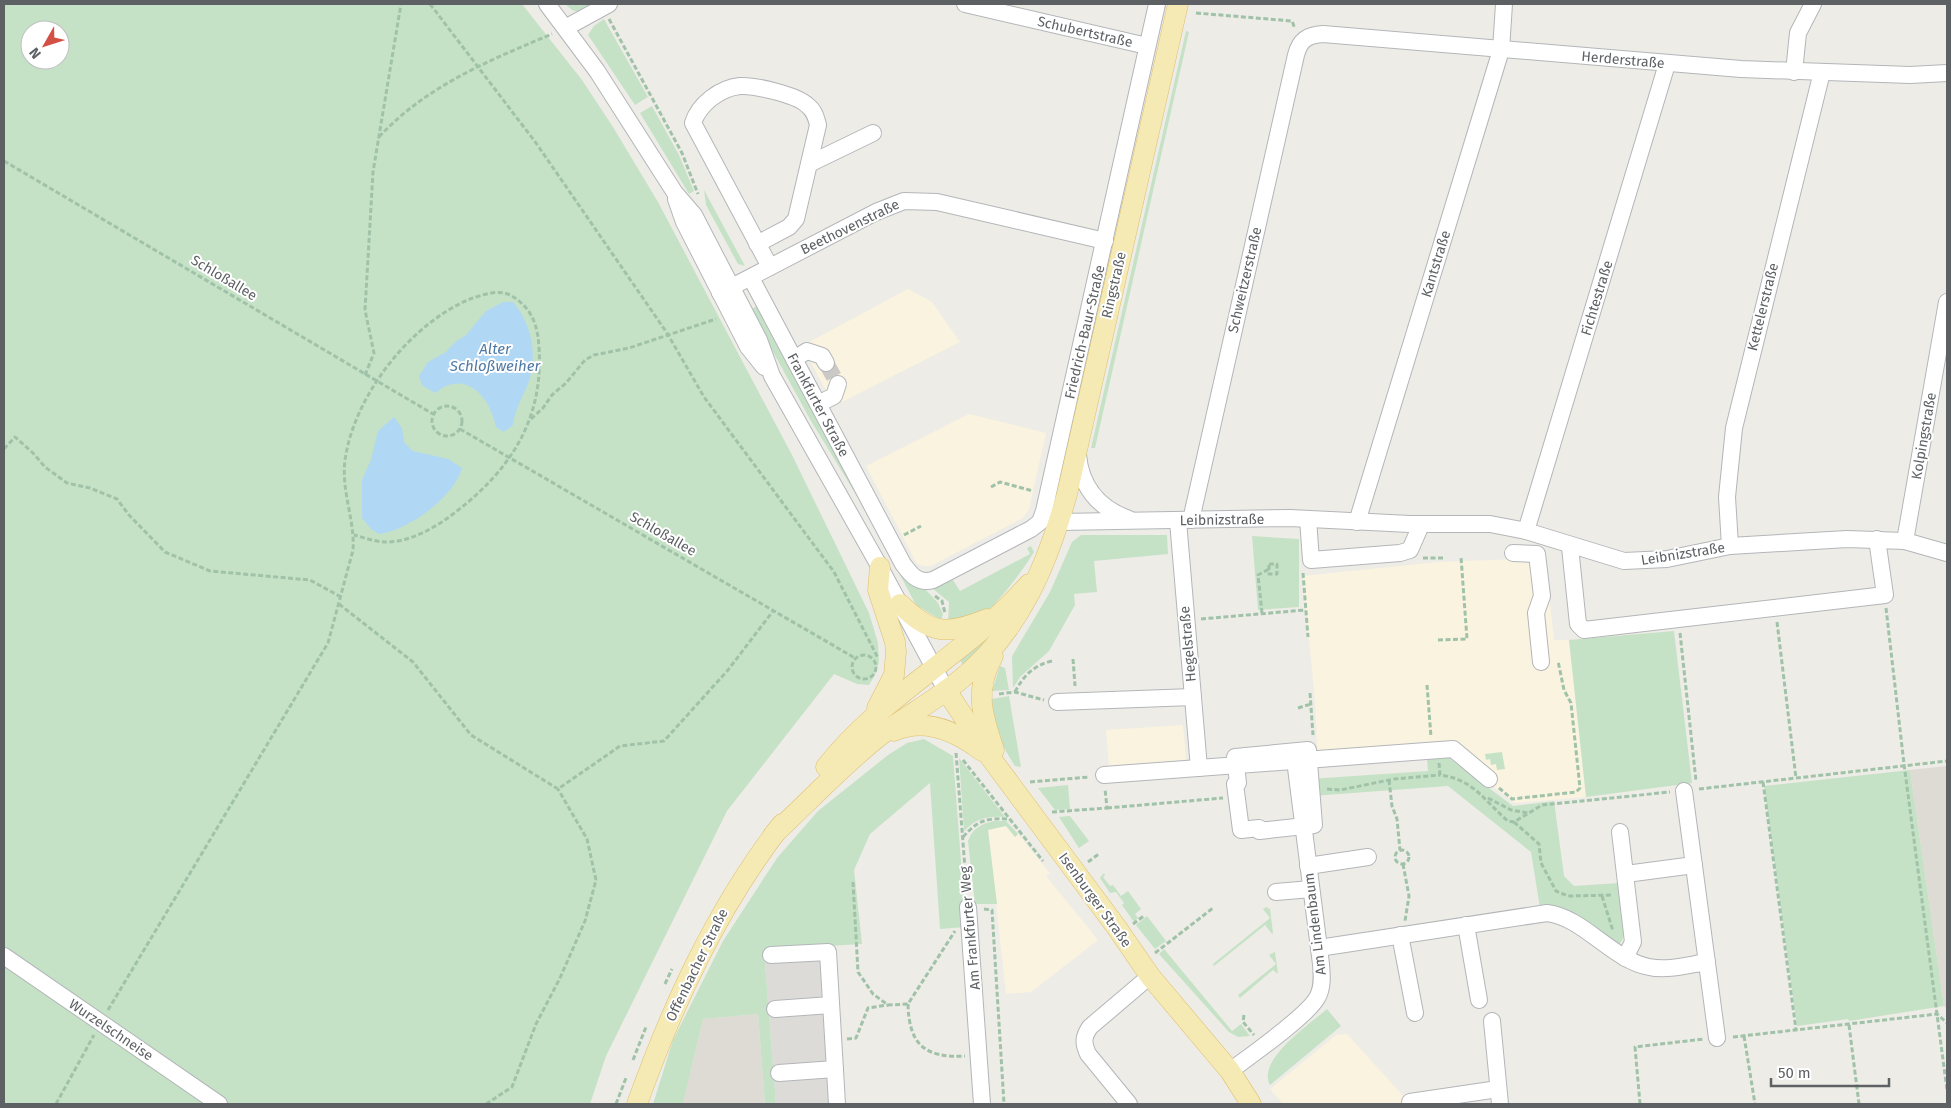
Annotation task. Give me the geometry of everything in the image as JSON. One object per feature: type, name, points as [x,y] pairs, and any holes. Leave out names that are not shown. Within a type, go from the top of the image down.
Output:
[{"type":"main road","name":"Ringstraße","points":[[946,690],[963,678],[1002,639],[1022,610],[1044,565],[1059,522],[1078,448],[1178,4]]},
{"type":"main road","points":[[872,731],[896,664],[895,642],[878,590],[879,565]]},
{"type":"main road","name":"Ringstraße","points":[[933,669],[1020,594],[1044,565]]},
{"type":"main road","points":[[900,604],[913,616],[938,630],[958,629],[998,614]]},
{"type":"main road","points":[[1002,639],[983,676],[981,705],[994,751],[1024,794]]},
{"type":"main road","name":"Offenbacher Straße","points":[[872,731],[933,669]]},
{"type":"main road","name":"Offenbacher Straße","points":[[637,1104],[661,1042],[701,952],[730,897],[774,834],[828,764],[872,731],[946,690]]},
{"type":"main road","name":"Isenburger Straße","points":[[946,690],[990,757],[1024,794],[1150,976],[1230,1071],[1251,1104]]},
{"type":"main road","points":[[872,731],[911,725],[929,726],[956,734],[990,757]]},
{"type":"street","name":"Frankfurter Straße","points":[[547,4],[598,71],[675,193],[684,222],[726,290],[748,347],[772,376],[879,565],[933,669],[946,690]]},
{"type":"street","name":"Schubertstraße","points":[[965,4],[1147,46]]},
{"type":"street","name":"Friedrich-Baur-Straße","points":[[915,579],[922,582],[933,580],[1031,529],[1040,522],[1048,495],[1157,4]]},
{"type":"street","name":"Kantstraße","points":[[1357,522],[1501,50],[1504,4]]},
{"type":"street","points":[[1794,72],[1798,33],[1813,4]]},
{"type":"street","points":[[566,27],[606,6]]},
{"type":"street","name":"Herderstraße","points":[[1301,41],[1307,37],[1323,34],[1667,64],[1794,72],[1910,75],[1947,73]]},
{"type":"street","name":"Schweitzerstraße","points":[[1185,520],[1301,41]]},
{"type":"street","name":"Fichtestraße","points":[[1526,531],[1667,64]]},
{"type":"street","name":"Kettelerstraße","points":[[1730,546],[1728,497],[1734,428],[1822,72]]},
{"type":"street","points":[[757,244],[789,227],[796,218],[818,125],[816,115],[801,100],[740,86],[710,99],[696,112],[693,123],[694,128],[757,244],[770,267]]},
{"type":"street","points":[[809,164],[873,133]]},
{"type":"street","name":"Beethovenstraße","points":[[726,290],[876,212],[904,201],[938,202],[1105,241]]},
{"type":"street","name":"Frankfurter Straße","points":[[751,278],[903,564],[915,579]]},
{"type":"street","name":"Kolpingstraße","points":[[1905,541],[1947,302]]},
{"type":"street","points":[[794,358],[807,351],[822,356],[826,362]]},
{"type":"street","points":[[818,404],[834,396],[838,384]]},
{"type":"street","name":"Leibnizstraße","points":[[1078,448],[1079,467],[1084,484],[1106,508],[1136,521]]},
{"type":"street","points":[[1308,519],[1310,560],[1400,553],[1410,550],[1421,525]]},
{"type":"street","name":"Leibnizstraße","points":[[1059,522],[1308,519],[1421,525],[1475,524],[1526,531],[1610,559],[1639,562],[1667,559],[1730,546],[1787,541],[1877,539],[1905,541],[1947,553]]},
{"type":"street","name":"Hegelstraße","points":[[1185,520],[1186,621],[1199,768]]},
{"type":"street","points":[[879,565],[886,532]]},
{"type":"street","points":[[1570,547],[1578,624],[1584,630],[1885,595],[1877,539]]},
{"type":"street","points":[[1513,553],[1537,554],[1542,596],[1536,613],[1549,661]]},
{"type":"street","points":[[1056,702],[1193,697]]},
{"type":"street","points":[[1104,775],[1452,749],[1489,779]]},
{"type":"street","points":[[1236,765],[1238,783],[1235,784],[1236,797],[1241,830],[1259,828],[1259,831],[1314,825],[1311,786],[1306,759]]},
{"type":"street","name":"Am Lindenbaum","points":[[1230,1071],[1301,1014],[1316,998],[1322,977],[1303,826],[1306,759]]},
{"type":"street","points":[[1690,790],[1694,865],[1717,1038]]},
{"type":"street","points":[[1619,954],[1633,942],[1620,832]]},
{"type":"street","points":[[1276,892],[1309,876],[1368,861]]},
{"type":"street","points":[[1626,874],[1694,865]]},
{"type":"street","name":"Am Frankfurter Weg","points":[[968,907],[982,1104]]},
{"type":"street","points":[[1319,948],[1547,913],[1556,914],[1619,954],[1639,964],[1662,968],[1707,962]]},
{"type":"street","points":[[1466,925],[1479,1000]]},
{"type":"street","points":[[1404,935],[1415,1013]]},
{"type":"street","points":[[771,956],[828,952],[837,1104]]},
{"type":"street","name":"Wurzelschneise","points":[[4,956],[219,1104]]},
{"type":"street","points":[[1129,1104],[1088,1054],[1084,1046],[1084,1035],[1090,1027],[1150,976]]},
{"type":"street","points":[[775,1009],[831,1005]]},
{"type":"street","points":[[1410,1102],[1499,1097],[1492,1021]]},
{"type":"street","points":[[779,1073],[835,1069]]},
{"type":"path","points":[[365,375],[374,353],[365,310],[373,172],[401,4]]},
{"type":"path","points":[[430,4],[536,143],[667,333],[704,397],[834,572],[882,664]]},
{"type":"path","points":[[606,6],[682,153],[700,199]]},
{"type":"path","points":[[1196,14],[1292,21],[1301,41]]},
{"type":"path","points":[[378,138],[399,116],[443,85],[566,27]]},
{"type":"path","name":"Schloßallee","points":[[4,161],[433,414]]},
{"type":"path","points":[[56,1104],[100,1023],[328,643],[353,550],[354,535],[344,479],[345,462],[354,425],[377,382],[409,342],[458,304],[493,292],[509,294],[533,316],[538,331],[540,373],[531,420]]},
{"type":"path","points":[[354,535],[386,542],[402,541],[431,528],[470,500],[509,458],[531,420],[544,408],[552,395],[566,383],[584,360],[594,355],[629,348],[667,333],[720,318]]},
{"type":"path","points":[[451,406],[461,416],[460,429],[455,435],[447,437],[440,435],[434,430],[431,422],[433,414],[438,409],[451,406]]},
{"type":"path","name":"Schloßallee","points":[[460,429],[855,658],[867,654],[876,664],[873,675],[862,679],[856,676],[852,664],[855,658]]},
{"type":"path","points":[[4,449],[15,437],[45,467],[67,483],[90,488],[117,499],[129,515],[165,552],[210,571],[310,580],[341,597]]},
{"type":"path","points":[[990,487],[1000,482],[1048,495]]},
{"type":"path","points":[[1410,550],[1425,559],[1445,558]]},
{"type":"path","points":[[1438,640],[1467,639],[1461,556]]},
{"type":"path","points":[[1308,637],[1302,575],[1310,560]]},
{"type":"path","points":[[1262,613],[1258,575],[1269,569]]},
{"type":"path","points":[[1885,595],[1904,764],[1947,1090]]},
{"type":"path","points":[[339,604],[412,662],[471,735],[558,790],[587,839],[596,880],[585,921],[560,978],[536,1024],[512,1087],[486,1104]]},
{"type":"path","points":[[1776,608],[1796,778]]},
{"type":"path","points":[[1186,621],[1305,610]]},
{"type":"path","points":[[558,790],[620,746],[664,741],[728,670],[772,611]]},
{"type":"path","points":[[1679,620],[1690,790]]},
{"type":"path","points":[[1073,659],[1076,702]]},
{"type":"path","points":[[1015,692],[1022,678],[1042,663],[1052,661]]},
{"type":"path","points":[[1489,779],[1512,799],[1576,792],[1580,788],[1571,703],[1549,661]]},
{"type":"path","points":[[1426,685],[1430,735],[1438,750]]},
{"type":"path","points":[[991,694],[1015,692],[1056,702]]},
{"type":"path","points":[[1306,759],[1311,704],[1310,693]]},
{"type":"path","points":[[1298,708],[1311,704]]},
{"type":"path","name":"Am Frankfurter Weg","points":[[968,907],[956,752],[1009,819]]},
{"type":"path","points":[[1024,794],[1104,775],[1107,808]]},
{"type":"path","points":[[1311,786],[1340,790],[1389,780],[1440,775]]},
{"type":"path","points":[[1389,780],[1392,806],[1398,819],[1400,850],[1395,855],[1395,858],[1399,864],[1403,864]]},
{"type":"path","points":[[1763,782],[1796,1030],[1937,1014],[1947,1023]]},
{"type":"path","points":[[1024,794],[1052,812],[1236,797]]},
{"type":"path","points":[[1487,798],[1511,810],[1528,813]]},
{"type":"path","points":[[962,838],[972,827],[984,819],[1009,819],[1049,868]]},
{"type":"path","points":[[1514,822],[1539,844],[1544,871],[1556,891],[1568,896],[1628,894]]},
{"type":"path","points":[[1400,850],[1408,856],[1403,864],[1409,896],[1405,915],[1404,935]]},
{"type":"path","points":[[1088,862],[1100,853]]},
{"type":"path","points":[[853,882],[858,972],[873,994],[888,1005]]},
{"type":"path","points":[[1602,896],[1619,954]]},
{"type":"path","points":[[968,907],[992,910],[1004,1104]]},
{"type":"path","points":[[1155,953],[1213,908]]},
{"type":"path","points":[[1133,925],[1145,915]]},
{"type":"path","points":[[970,929],[955,930],[908,1004],[910,1029],[917,1042],[926,1050],[938,1056],[980,1056]]},
{"type":"path","points":[[842,1040],[856,1038],[868,1008],[908,1004]]},
{"type":"path","points":[[1244,1015],[1244,1022],[1255,1037]]},
{"type":"path","points":[[1849,1024],[1858,1104]]},
{"type":"path","points":[[1744,1036],[1755,1104]]},
{"type":"path","points":[[1635,1047],[1640,1104]]},
{"type":"shaded area","points":[[908,289],[932,302],[960,342],[834,406],[802,346]]},
{"type":"shaded area","points":[[969,414],[1046,433],[1029,509],[1023,518],[931,566],[917,564],[866,466]]},
{"type":"shaded area","points":[[1545,558],[1554,640],[1569,640],[1586,797],[1514,803],[1450,753],[1318,764],[1315,701],[1303,576],[1438,562]]},
{"type":"shaded area","points":[[1183,725],[1186,760],[1109,766],[1106,730]]},
{"type":"shaded area","points":[[1947,766],[1947,1009],[1944,1006],[1910,770]]},
{"type":"shaded area","points":[[1006,825],[1015,837],[1018,834],[1050,873],[1046,876],[1098,940],[1031,992],[1006,994],[988,829]]},
{"type":"shaded area","points":[[830,945],[842,1104],[776,1104],[764,950]]},
{"type":"shaded area","points":[[758,1014],[765,1104],[683,1104],[703,1019]]},
{"type":"shaded area","points":[[1347,1034],[1406,1099],[1407,1104],[1283,1104],[1270,1089],[1336,1035]]},
{"type":"green space","points":[[4,4],[522,4],[582,80],[658,202],[792,455],[869,613],[878,643],[879,662],[875,675],[869,685],[857,684],[834,674],[727,811],[606,1056],[590,1104],[4,1104]]},
{"type":"green space","points":[[565,4],[594,4],[580,13],[572,10]]},
{"type":"green space","points":[[604,19],[648,97],[635,105],[588,35],[594,26]]},
{"type":"green space","points":[[1186,31],[1189,32],[1095,448],[1091,448]]},
{"type":"green space","points":[[652,106],[679,155],[694,191],[689,194],[640,113]]},
{"type":"green space","points":[[704,190],[745,266],[738,264],[706,205]]},
{"type":"green space","points":[[760,304],[874,524],[811,421],[750,310]]},
{"type":"green space","points":[[1081,535],[1167,535],[1168,554],[1094,561],[1097,592],[1074,594],[1075,605],[1049,651],[1020,677],[1013,688],[1012,656],[1050,592],[1072,542]]},
{"type":"green space","points":[[1252,536],[1299,539],[1299,607],[1258,610]]},
{"type":"green space","points":[[1031,546],[1034,552],[1029,560],[1006,591],[988,610],[972,621],[948,623],[949,602],[932,588],[953,580],[960,591],[1030,554],[1027,548]]},
{"type":"green space","points":[[889,554],[900,571],[913,585],[925,589],[938,603],[943,614],[941,620],[916,605]]},
{"type":"green space","points":[[1003,624],[965,669],[959,658]]},
{"type":"green space","points":[[1674,631],[1692,783],[1586,797],[1569,640]]},
{"type":"green space","points":[[1000,666],[1005,668],[1009,690],[992,691]]},
{"type":"green space","points":[[1009,696],[1021,767],[1015,766],[1005,749],[998,734],[994,718],[992,699]]},
{"type":"green space","points":[[924,739],[953,756],[966,927],[940,929],[930,783],[870,834],[854,870],[862,944],[764,950],[776,1104],[765,1104],[758,1014],[703,1019],[683,1104],[653,1104],[673,1040],[723,941],[777,858],[818,811],[888,755],[907,743]]},
{"type":"green space","points":[[1502,752],[1505,769],[1497,770],[1496,764],[1491,765],[1490,759],[1486,760],[1485,754]]},
{"type":"green space","points":[[1443,756],[1449,758],[1513,806],[1554,801],[1564,876],[1574,886],[1619,883],[1625,926],[1622,941],[1618,945],[1540,908],[1531,852],[1448,786],[1312,796],[1309,779],[1428,771],[1427,758]]},
{"type":"green space","points":[[959,758],[1005,817],[983,819],[973,823],[964,831]]},
{"type":"green space","points":[[1910,770],[1944,1006],[1849,1021],[1848,1019],[1797,1026],[1764,786]]},
{"type":"green space","points":[[1068,785],[1070,809],[1055,810],[1038,788]]},
{"type":"green space","points":[[1070,816],[1089,841],[1079,848],[1059,817]]},
{"type":"green space","points":[[994,821],[1006,821],[1018,834],[1015,837],[1006,826],[988,830],[997,904],[975,904],[968,841],[978,827]]},
{"type":"green space","points":[[1104,873],[1103,877],[1110,886],[1113,885],[1121,896],[1128,891],[1141,909],[1135,914],[1138,918],[1134,922],[1122,905],[1124,903],[1116,892],[1110,893],[1100,878]]},
{"type":"green space","points":[[1266,907],[1270,909],[1273,933],[1265,925],[1214,966],[1213,964],[1270,918],[1263,909]]},
{"type":"green space","points":[[1147,916],[1166,941],[1155,949],[1136,925]]},
{"type":"green space","points":[[1164,949],[1232,1031],[1241,1024],[1250,1036],[1238,1037],[1229,1032],[1159,954]]},
{"type":"green space","points":[[1275,952],[1278,974],[1273,970],[1240,998],[1238,995],[1276,964],[1269,955]]},
{"type":"green space","points":[[1327,1009],[1341,1026],[1270,1085],[1268,1075],[1277,1054],[1298,1033]]},
{"type":"water","name":"Alter Schloßweiher","points":[[503,302],[513,302],[520,311],[529,330],[533,352],[533,362],[528,384],[517,409],[513,425],[504,432],[496,427],[488,406],[475,389],[457,384],[446,386],[435,393],[422,385],[419,376],[428,362],[446,352],[455,342],[466,335],[486,311]]},
{"type":"water","points":[[394,417],[402,428],[404,442],[413,451],[448,459],[462,468],[458,479],[450,490],[429,510],[403,526],[379,534],[371,529],[362,518],[362,480],[371,460],[378,431]]},
{"type":"tunnel","points":[[826,363],[838,384]]}]
